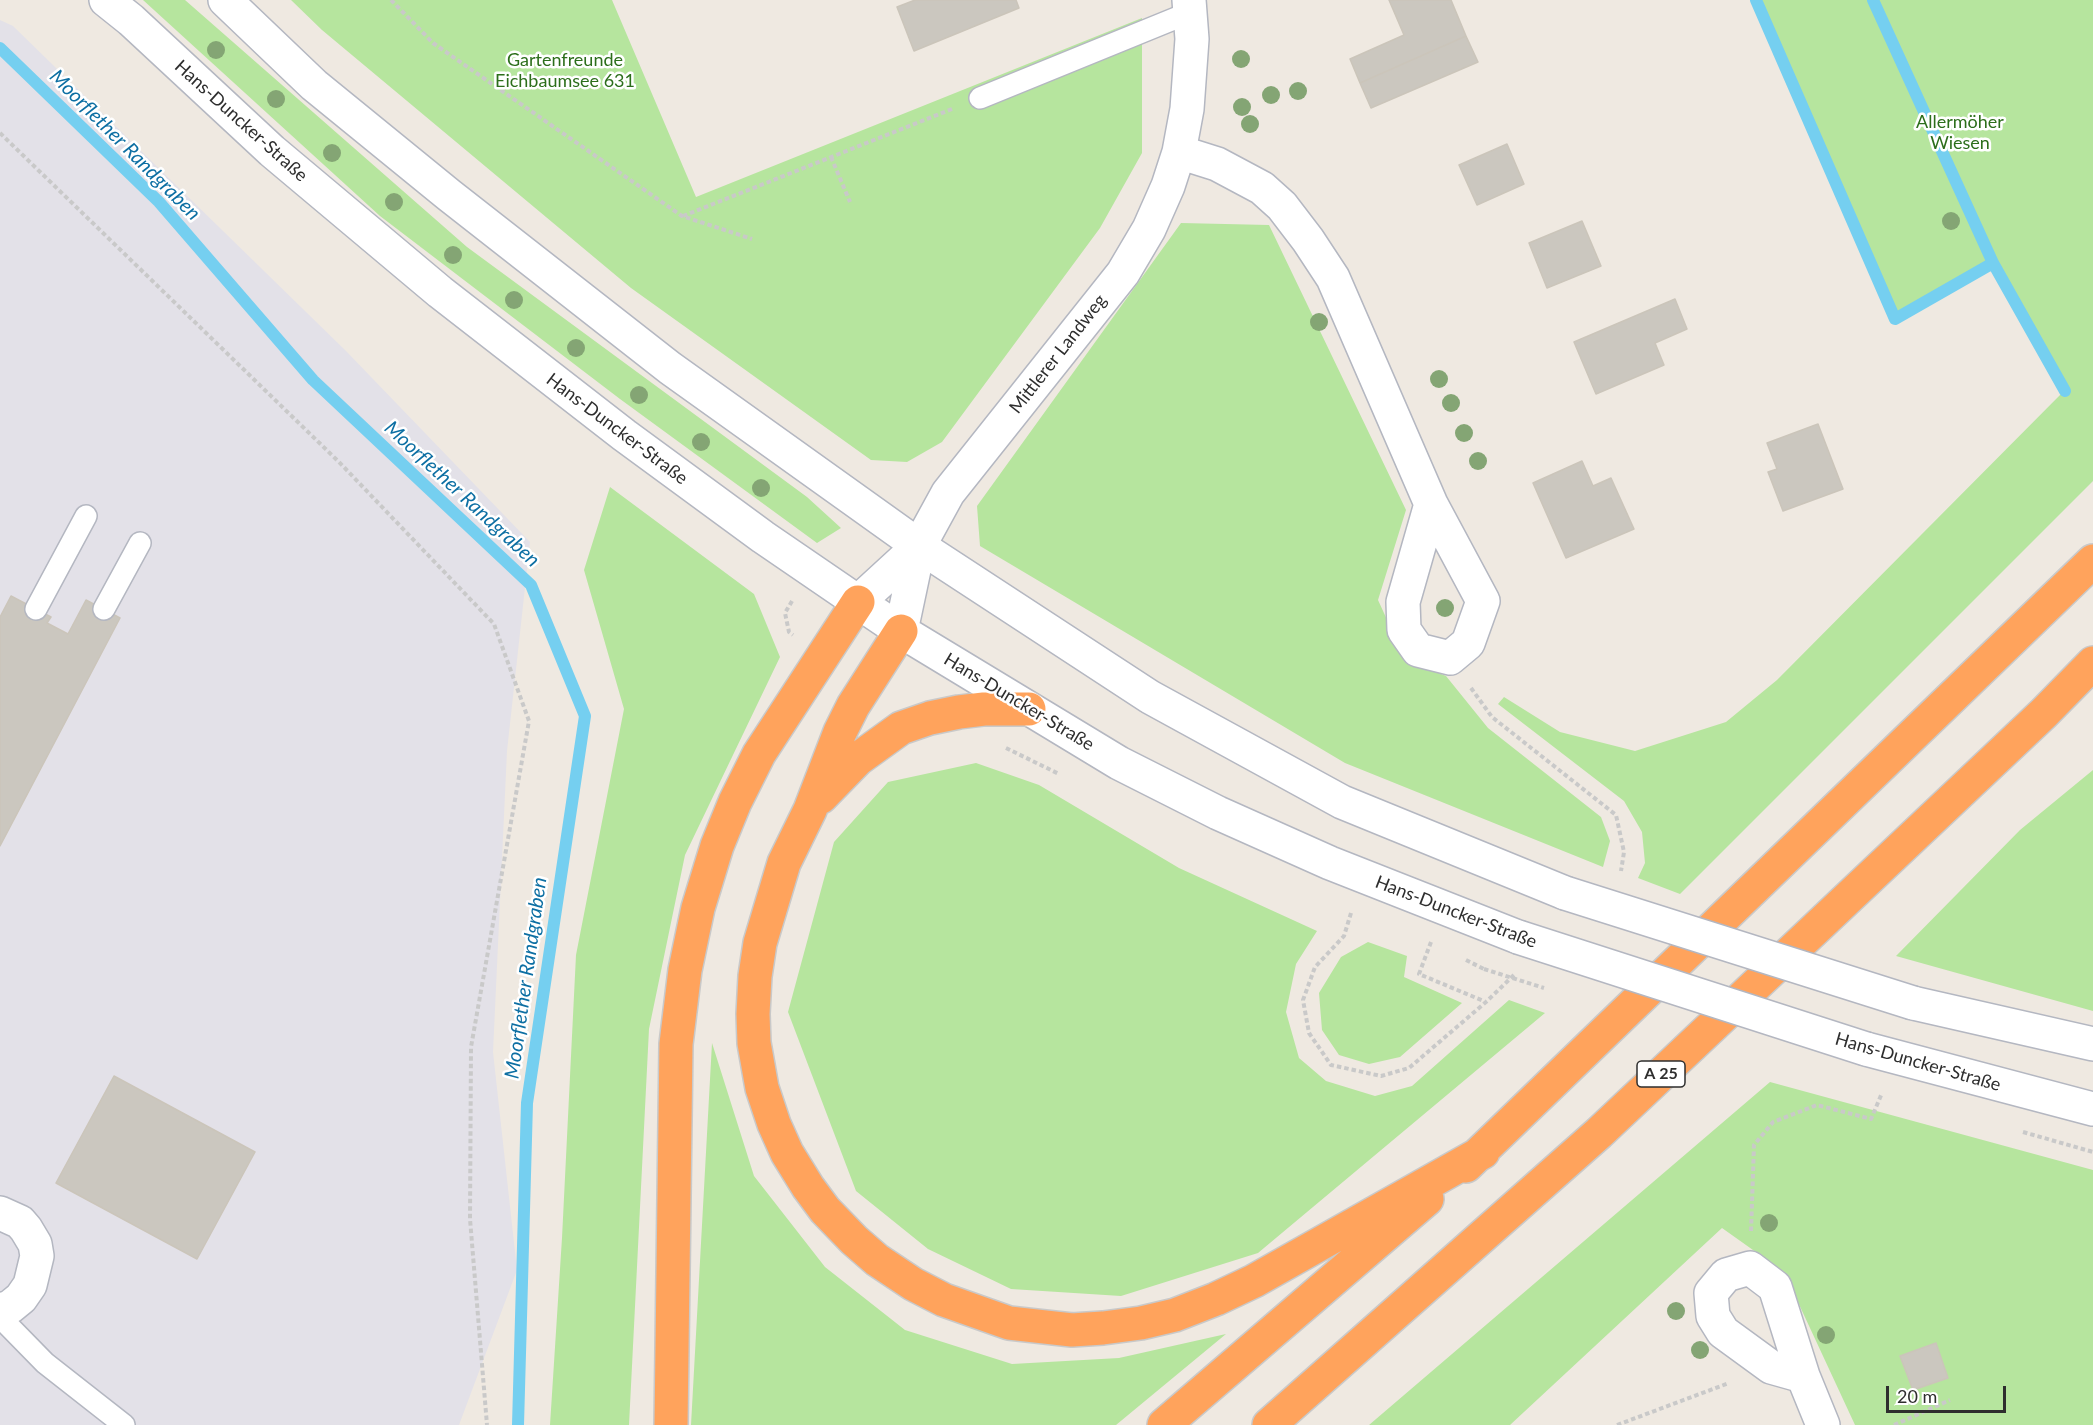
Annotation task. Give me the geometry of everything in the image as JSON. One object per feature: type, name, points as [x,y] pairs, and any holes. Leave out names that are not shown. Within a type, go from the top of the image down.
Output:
[{"type":"highway","points":[[1164,1425],[1483,1152],[2093,561]]},
{"type":"highway","points":[[671,1425],[676,1044],[686,970],[698,908],[730,813],[759,754],[858,602]]},
{"type":"highway","points":[[902,631],[853,706],[830,756],[810,810],[784,863],[760,944],[753,1014],[754,1043],[762,1088],[787,1153],[825,1210],[854,1240],[877,1260],[923,1289],[980,1314],[1009,1323],[1044,1328],[1103,1328],[1141,1323],[1175,1315],[1254,1281],[1483,1152]]},
{"type":"highway","name":"A 25","points":[[1269,1425],[1599,1133],[2044,713],[2093,663]]},
{"type":"highway","points":[[2044,713],[2093,697]]},
{"type":"highway","points":[[810,810],[858,759],[901,728],[930,717],[959,712],[984,709],[1029,709]]},
{"type":"street","name":"Hans-Duncker-Straße","points":[[106,0],[272,151],[440,292],[624,435],[858,602],[1119,763],[1218,813],[1330,863],[1518,937],[1866,1049],[2093,1110]]},
{"type":"street","points":[[225,0],[314,85],[449,195],[670,368],[919,546],[1150,698],[1342,802],[1565,893],[1913,1003],[2093,1044]]},
{"type":"street","name":"Mittlerer Landweg","points":[[919,546],[948,493],[1123,273],[1149,229],[1168,186],[1179,152],[1187,109],[1192,39],[1190,6]]},
{"type":"street","points":[[1179,152],[1217,164],[1262,188],[1282,206],[1308,240],[1333,278],[1431,504]]},
{"type":"street","points":[[858,602],[919,546]]},
{"type":"street","points":[[902,631],[919,546]]},
{"type":"street","points":[[0,1213],[20,1222],[35,1244],[37,1256],[30,1285],[21,1298],[10,1307],[0,1310]]},
{"type":"street","points":[[1803,1376],[1771,1367],[1723,1332],[1713,1316],[1711,1293],[1726,1275],[1750,1268],[1775,1287],[1803,1376],[1823,1425]]},
{"type":"lane","points":[[980,98],[1190,6]]},
{"type":"lane","points":[[36,609],[86,516]]},
{"type":"lane","points":[[104,609],[140,543]]},
{"type":"lane","points":[[0,1317],[45,1363],[124,1425]]},
{"type":"path","points":[[391,0],[434,43],[682,216],[752,239]]},
{"type":"path","points":[[682,216],[980,98]]},
{"type":"path","points":[[0,133],[339,462],[494,624],[529,721],[471,1047],[470,1219],[487,1425]]},
{"type":"path","points":[[831,157],[850,202]]},
{"type":"path","points":[[1431,942],[1419,974],[1486,1002]]},
{"type":"path","points":[[1751,1221],[1754,1145],[1773,1122],[1817,1105],[1871,1119],[1881,1093]]},
{"type":"path","points":[[1617,1425],[1771,1367]]},
{"type":"path","points":[[1894,1425],[1950,1400]]},
{"type":"path","points":[[1906,1419],[1908,1425]]},
{"type":"shaded area","points":[[0,20],[13,26],[346,351],[530,542],[507,751],[493,1052],[517,1270],[459,1425],[0,1425]]},
{"type":"green space","points":[[143,0],[185,0],[467,247],[807,497],[841,528],[817,543],[620,399],[380,216]]},
{"type":"green space","name":"Gartenfreunde Eichbaumsee 631","points":[[291,0],[612,0],[696,197],[1142,18],[1142,153],[1100,228],[942,442],[907,462],[871,460],[631,288],[322,30]]},
{"type":"green space","name":"Allermöher Wiesen","points":[[1756,0],[2093,0],[2093,481],[1680,894],[1638,878],[1645,863],[1642,832],[1624,801],[1498,704],[1504,697],[1560,732],[1635,751],[1726,722],[1777,680],[2064,391],[1993,263],[1895,319]]},
{"type":"green space","points":[[1181,223],[1269,225],[1406,510],[1378,600],[1405,659],[1446,676],[1488,728],[1601,817],[1610,841],[1603,867],[1345,763],[980,546],[977,506]]},
{"type":"green space","points":[[610,487],[754,594],[780,657],[685,855],[649,1029],[629,1425],[550,1425],[576,955],[624,709],[584,570]]},
{"type":"green space","points":[[976,763],[1039,785],[1179,868],[1317,931],[1296,964],[1286,1012],[1299,1058],[1326,1081],[1375,1096],[1412,1086],[1509,1000],[1545,1013],[1258,1253],[1121,1296],[1011,1289],[928,1249],[856,1191],[788,1012],[834,842],[888,782]]},
{"type":"green space","points":[[2093,770],[2093,1011],[1896,956],[2020,830]]},
{"type":"green space","points":[[1368,942],[1407,956],[1404,977],[1462,1003],[1400,1057],[1369,1064],[1339,1055],[1322,1030],[1319,993],[1341,957]]},
{"type":"green space","points":[[712,1043],[754,1176],[825,1267],[905,1330],[1012,1364],[1119,1358],[1226,1334],[1116,1425],[691,1425]]},
{"type":"green space","points":[[1770,1082],[2093,1170],[2093,1425],[1855,1425],[1784,1272],[1722,1228],[1510,1425],[1369,1425]]},
{"type":"building","points":[[915,0],[1016,0],[1019,8],[914,51],[897,7]]},
{"type":"building","points":[[1389,0],[1451,0],[1466,36],[1360,83],[1350,59],[1404,35]]},
{"type":"building","points":[[1466,36],[1478,62],[1371,108],[1360,83]]},
{"type":"building","points":[[1507,144],[1524,184],[1477,205],[1459,165]]},
{"type":"building","points":[[1582,221],[1601,266],[1547,288],[1529,243]]},
{"type":"building","points":[[1675,299],[1687,329],[1655,343],[1664,365],[1596,394],[1574,342]]},
{"type":"building","points":[[1818,424],[1843,489],[1783,511],[1768,472],[1777,469],[1767,443]]},
{"type":"building","points":[[1582,461],[1593,486],[1611,478],[1634,529],[1566,558],[1533,483]]},
{"type":"building","points":[[11,596],[51,617],[47,623],[68,634],[86,600],[120,618],[0,846],[0,617]]},
{"type":"building","points":[[114,1076],[255,1152],[197,1259],[56,1183]]},
{"type":"building","points":[[1936,1343],[1948,1378],[1913,1390],[1900,1356]]},
{"type":"waterway","points":[[1756,0],[1895,319],[1993,263],[2065,391]]},
{"type":"waterway","points":[[1873,0],[1993,263]]},
{"type":"waterway","name":"Moorflether Randgraben","points":[[0,48],[159,202],[313,380],[531,585],[585,716],[527,1103],[518,1425]]}]
